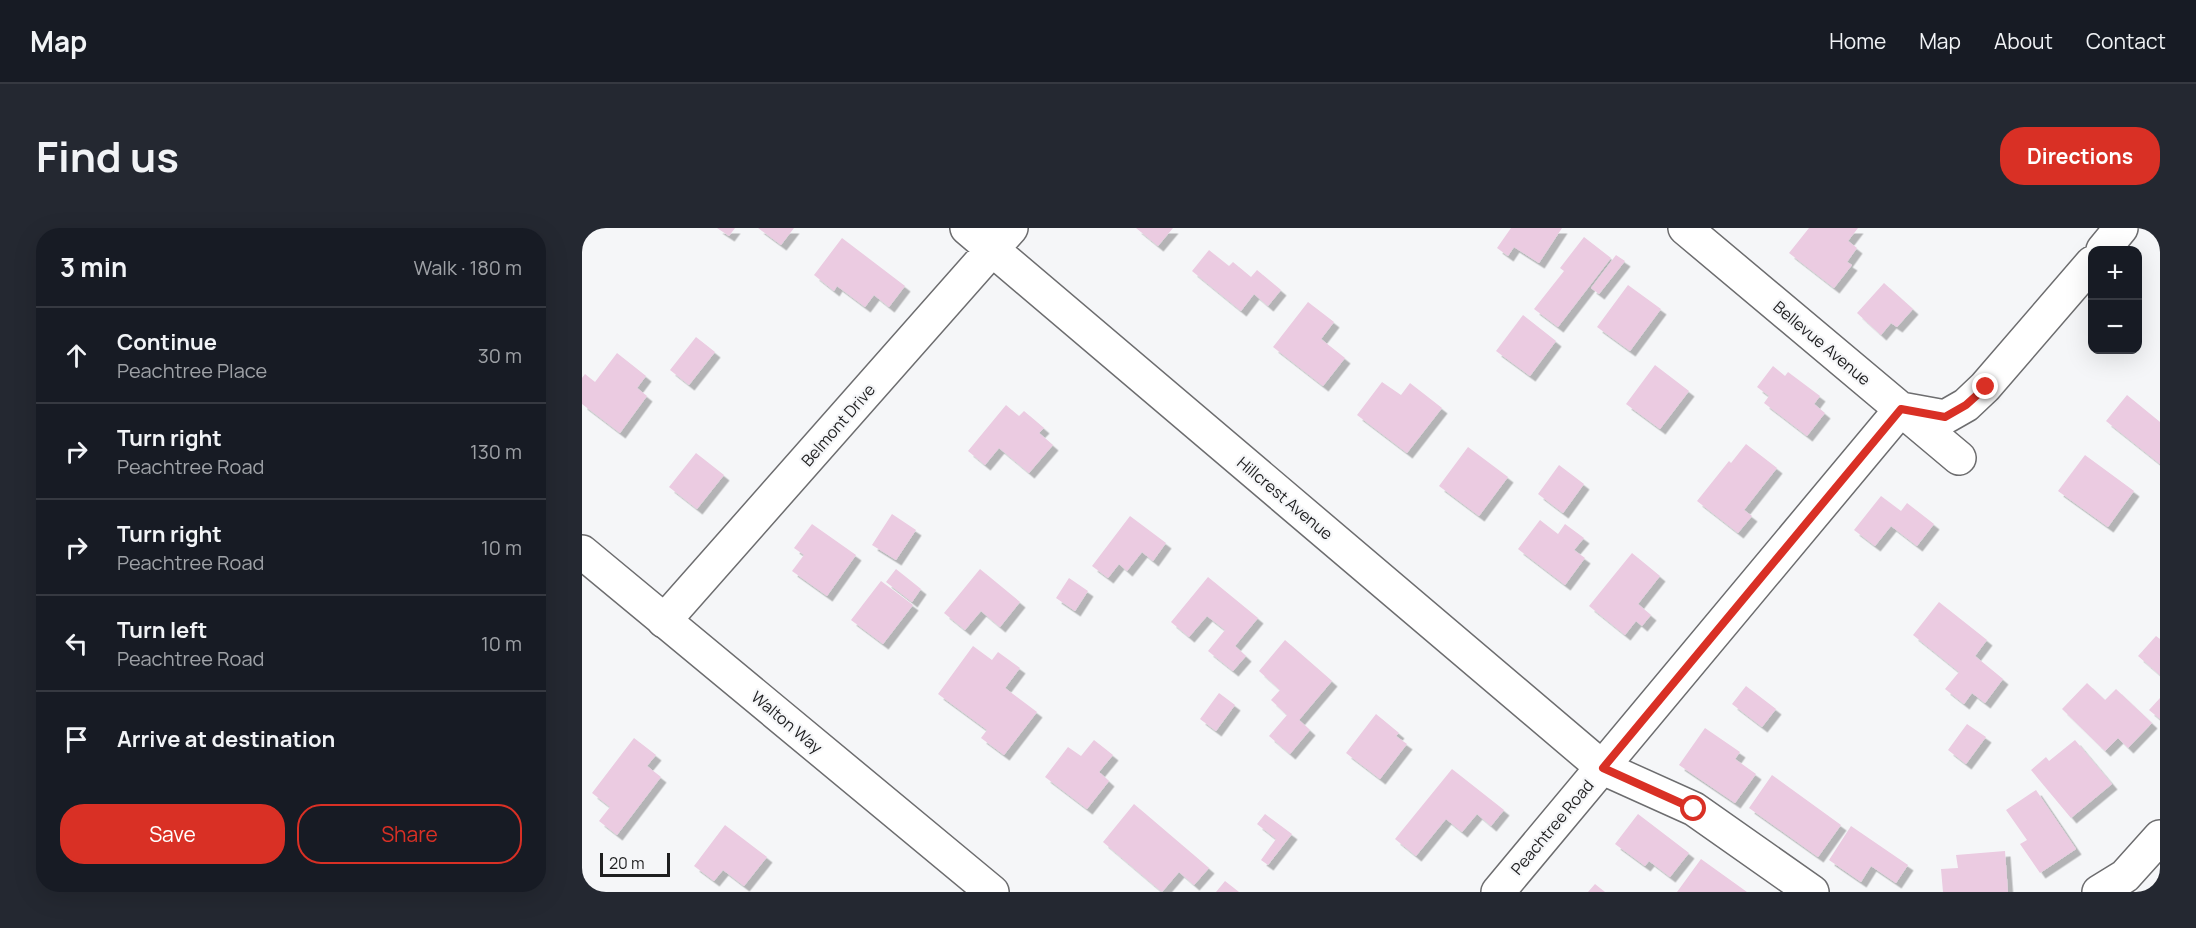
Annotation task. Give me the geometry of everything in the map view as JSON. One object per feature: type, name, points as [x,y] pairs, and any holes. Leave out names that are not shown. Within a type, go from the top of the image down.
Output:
[{"type":"street","name":"Hillcrest Avenue","points":[[967,228],[1001,239],[1603,768],[1694,809],[1812,892]]},
{"type":"street","name":"Bellevue Avenue","points":[[1685,228],[1959,458]]},
{"type":"street","points":[[2106,246],[2121,228]]},
{"type":"street","name":"Belmont Drive","points":[[664,621],[1001,239]]},
{"type":"street","points":[[1901,409],[1945,417],[1966,405],[1986,387],[2088,268]]},
{"type":"street","name":"Peachtree Road","points":[[1498,892],[1901,409]]},
{"type":"street","name":"Walton Way","points":[[582,552],[992,892]]},
{"type":"street","points":[[2099,892],[2125,876],[2160,837]]},
{"type":"building","points":[[717,228],[735,228],[729,236]]},
{"type":"building","points":[[758,228],[794,228],[781,245]]},
{"type":"building","points":[[1136,228],[1173,228],[1158,246]]},
{"type":"building","points":[[1511,228],[1562,228],[1539,263],[1514,247],[1508,256],[1497,248]]},
{"type":"building","points":[[1809,228],[1858,228],[1848,241],[1857,248],[1847,262],[1852,265],[1834,288],[1789,253]]},
{"type":"building","points":[[1584,237],[1611,258],[1558,327],[1534,309],[1564,271],[1560,268]]},
{"type":"building","points":[[842,238],[905,286],[889,307],[874,295],[865,307],[837,286],[834,291],[814,275]]},
{"type":"building","points":[[1209,250],[1229,266],[1233,262],[1251,277],[1257,270],[1281,290],[1268,306],[1254,294],[1241,311],[1192,271]]},
{"type":"building","points":[[1616,255],[1625,261],[1599,294],[1591,288]]},
{"type":"building","points":[[1884,283],[1913,309],[1897,327],[1891,323],[1881,335],[1857,313]]},
{"type":"building","points":[[1628,285],[1661,309],[1630,351],[1597,327]]},
{"type":"building","points":[[1308,302],[1334,322],[1321,339],[1345,358],[1323,386],[1273,347]]},
{"type":"building","points":[[1523,315],[1556,341],[1530,376],[1496,351]]},
{"type":"building","points":[[696,337],[715,352],[689,385],[670,370]]},
{"type":"building","points":[[617,353],[646,376],[637,388],[647,396],[620,433],[582,404],[582,378],[585,374],[595,382]]},
{"type":"building","points":[[1655,365],[1689,391],[1660,429],[1626,404]]},
{"type":"building","points":[[1773,366],[1785,376],[1788,372],[1820,396],[1814,404],[1825,413],[1807,436],[1764,403],[1769,396],[1757,387]]},
{"type":"building","points":[[1382,382],[1401,395],[1410,383],[1442,408],[1407,453],[1357,415]]},
{"type":"building","points":[[2127,395],[2160,422],[2160,464],[2106,421]]},
{"type":"building","points":[[1006,405],[1019,416],[1024,411],[1044,428],[1039,433],[1053,445],[1029,473],[999,448],[985,465],[968,451]]},
{"type":"building","points":[[1746,444],[1777,468],[1744,510],[1752,516],[1738,533],[1697,501],[1729,461],[1731,463]]},
{"type":"building","points":[[1468,447],[1508,477],[1479,516],[1439,486]]},
{"type":"building","points":[[696,453],[724,475],[697,509],[669,487]]},
{"type":"building","points":[[2085,455],[2134,491],[2108,527],[2058,491]]},
{"type":"building","points":[[1559,465],[1584,484],[1563,513],[1538,494]]},
{"type":"building","points":[[1881,496],[1901,511],[1907,503],[1934,524],[1917,546],[1891,526],[1875,546],[1854,530]]},
{"type":"building","points":[[892,514],[916,530],[896,560],[872,545]]},
{"type":"building","points":[[1130,516],[1166,543],[1153,561],[1142,552],[1127,571],[1119,564],[1108,578],[1092,566]]},
{"type":"building","points":[[1540,520],[1558,534],[1565,524],[1584,538],[1574,550],[1585,558],[1565,585],[1518,549]]},
{"type":"building","points":[[812,524],[856,555],[827,596],[792,571],[804,555],[794,548]]},
{"type":"building","points":[[1632,553],[1660,576],[1638,604],[1651,615],[1642,626],[1636,621],[1625,635],[1589,606]]},
{"type":"building","points":[[896,569],[921,589],[912,602],[886,582]]},
{"type":"building","points":[[980,569],[1020,602],[1000,627],[981,611],[965,630],[944,613]]},
{"type":"building","points":[[1208,577],[1258,618],[1235,646],[1246,656],[1233,671],[1208,651],[1225,630],[1207,616],[1189,637],[1171,622]]},
{"type":"building","points":[[1069,578],[1088,591],[1075,611],[1056,598]]},
{"type":"building","points":[[881,581],[913,605],[883,644],[851,620]]},
{"type":"building","points":[[1939,602],[1987,640],[1975,656],[2003,679],[1985,703],[1972,693],[1964,704],[1945,689],[1959,672],[1913,635]]},
{"type":"building","points":[[2156,636],[2160,639],[2160,675],[2138,656]]},
{"type":"building","points":[[1285,640],[1332,681],[1299,720],[1310,730],[1290,754],[1269,736],[1287,715],[1271,700],[1280,690],[1259,671]]},
{"type":"building","points":[[973,646],[992,660],[998,652],[1020,668],[1005,688],[1037,712],[1004,755],[981,738],[987,730],[938,694]]},
{"type":"building","points":[[2087,683],[2105,700],[2116,689],[2152,723],[2128,748],[2118,738],[2105,751],[2062,709]]},
{"type":"building","points":[[1746,686],[1776,709],[1762,727],[1732,704]]},
{"type":"building","points":[[1219,693],[1235,705],[1216,731],[1200,719]]},
{"type":"building","points":[[2160,698],[2160,719],[2149,710]]},
{"type":"building","points":[[1376,714],[1399,733],[1396,736],[1407,744],[1380,779],[1346,753]]},
{"type":"building","points":[[1967,724],[1986,737],[1966,764],[1948,750]]},
{"type":"building","points":[[1705,728],[1740,752],[1735,759],[1756,774],[1735,803],[1679,765]]},
{"type":"building","points":[[634,738],[656,755],[647,766],[661,777],[617,835],[599,821],[610,807],[592,793]]},
{"type":"building","points":[[1094,740],[1113,755],[1099,772],[1109,781],[1087,809],[1045,777],[1068,747],[1081,756]]},
{"type":"building","points":[[2075,740],[2112,784],[2071,818],[2031,770],[2046,757],[2049,761]]},
{"type":"building","points":[[1452,769],[1504,810],[1491,826],[1477,814],[1462,832],[1446,819],[1416,856],[1395,839]]},
{"type":"building","points":[[1772,775],[1841,825],[1818,857],[1749,808]]},
{"type":"building","points":[[2036,790],[2076,849],[2040,873],[2020,844],[2027,840],[2006,810]]},
{"type":"building","points":[[1134,804],[1209,868],[1194,885],[1179,872],[1162,892],[1103,842]]},
{"type":"building","points":[[1265,814],[1292,834],[1268,865],[1261,860],[1276,839],[1257,824]]},
{"type":"building","points":[[1638,814],[1689,853],[1670,877],[1649,861],[1645,866],[1615,844]]},
{"type":"building","points":[[725,825],[767,857],[744,886],[723,870],[714,881],[694,866]]},
{"type":"building","points":[[1851,826],[1908,865],[1896,883],[1871,866],[1861,882],[1829,860]]},
{"type":"building","points":[[2005,851],[2008,892],[1943,892],[1941,869],[1958,868],[1956,855]]},
{"type":"building","points":[[1701,859],[1747,892],[1677,892]]},
{"type":"building","points":[[1225,881],[1239,892],[1216,892]]},
{"type":"building","points":[[1595,884],[1605,892],[1588,892]]},
{"type":"route","points":[[1694,809],[1603,768],[1901,409],[1945,417],[1966,405],[1986,387]]}]
